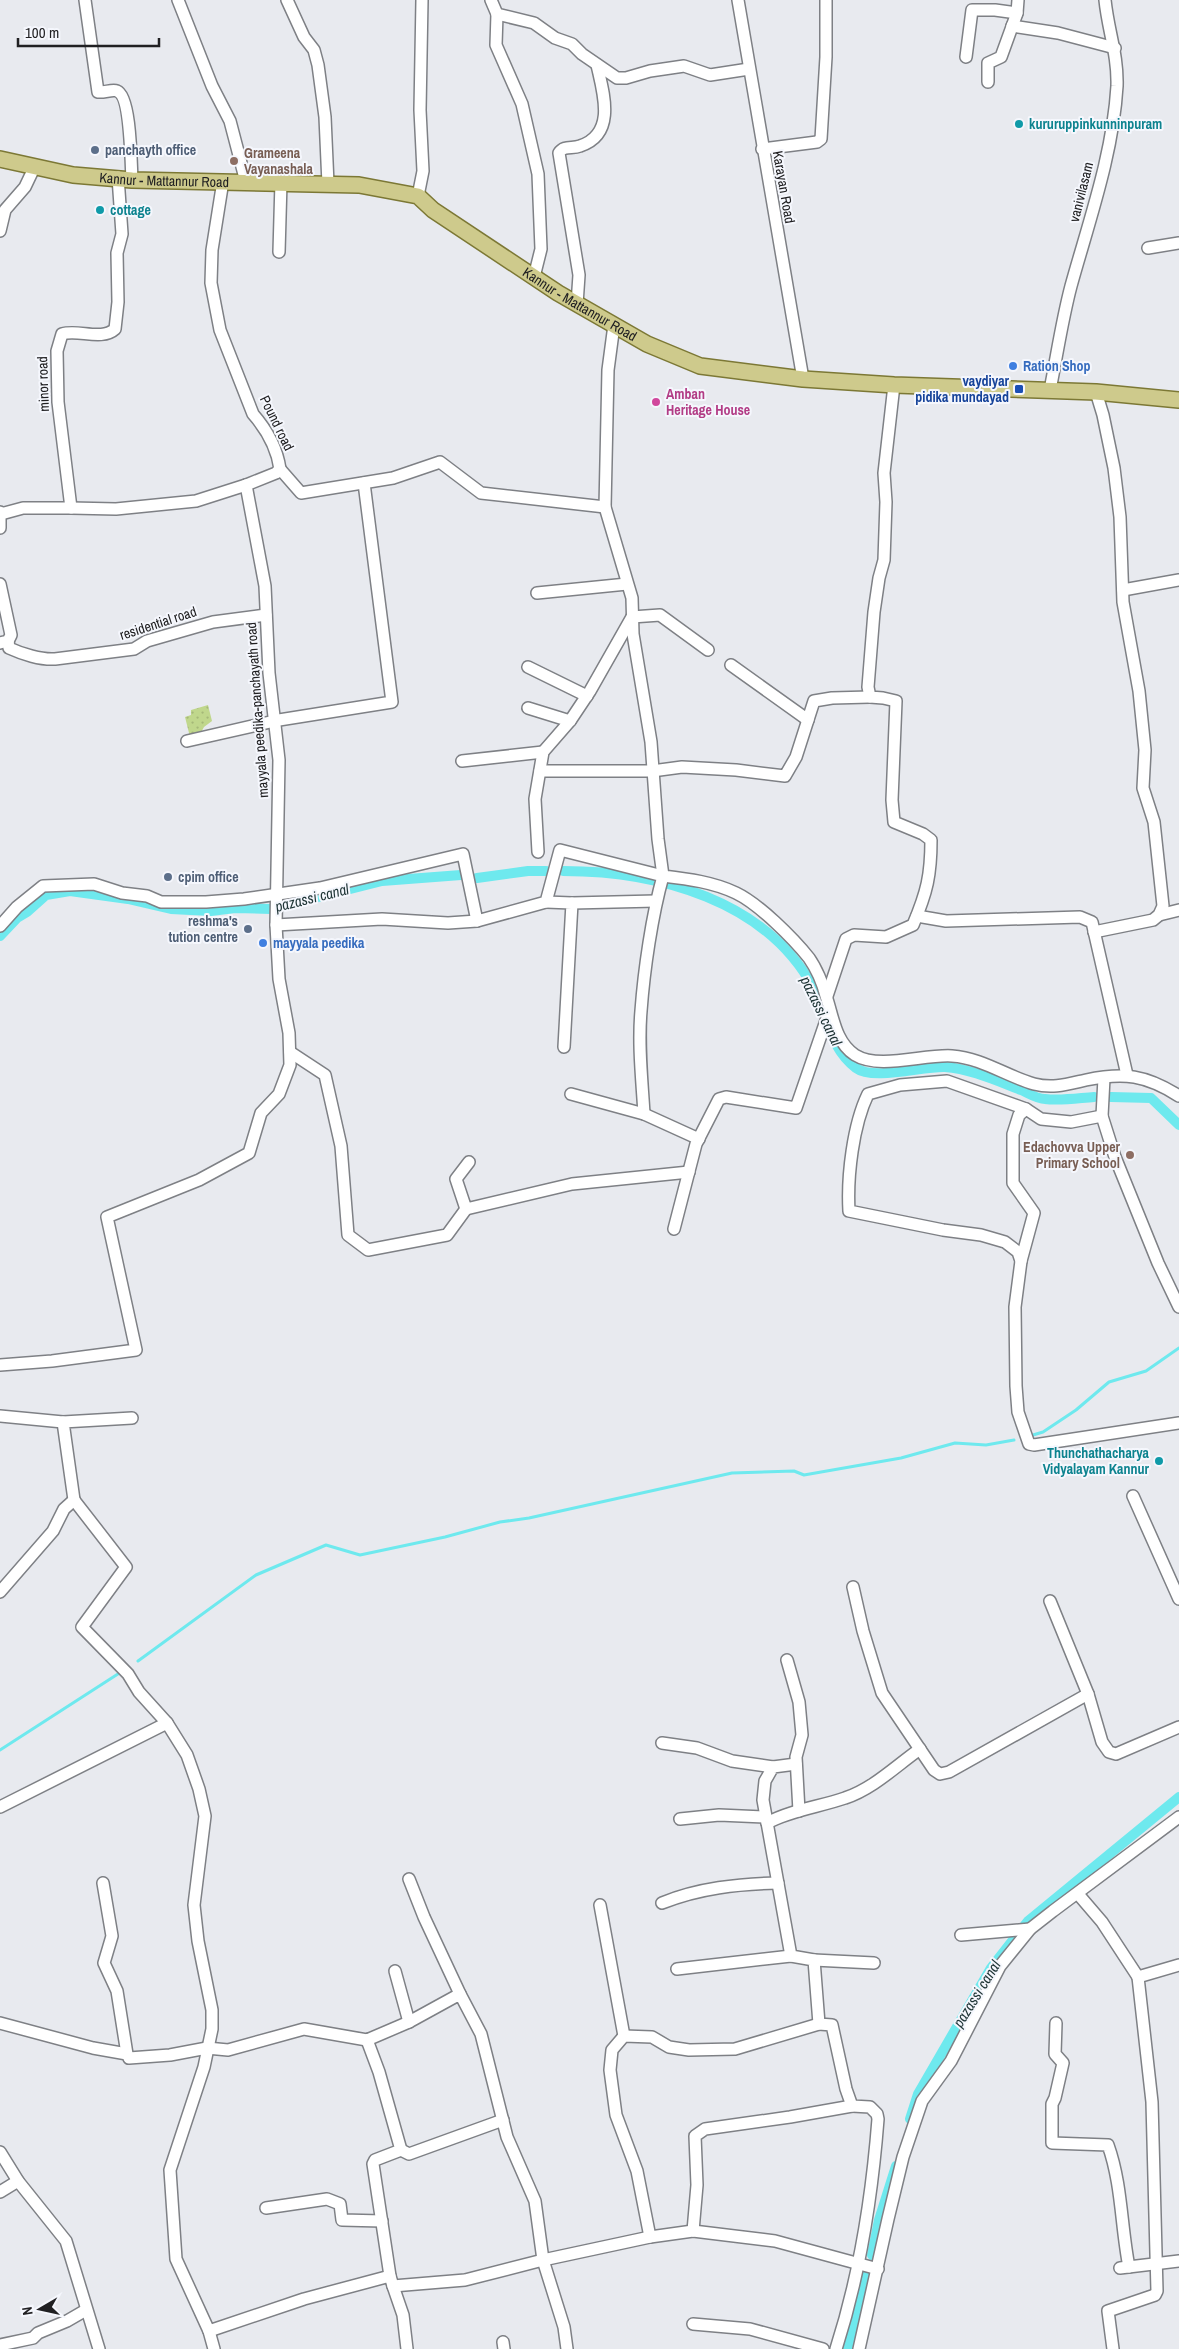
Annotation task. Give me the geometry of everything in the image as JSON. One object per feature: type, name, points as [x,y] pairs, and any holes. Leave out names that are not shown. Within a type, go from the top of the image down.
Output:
[{"type":"main road","name":"Kannur - Mattannur Road","points":[[0,159],[73,175],[359,185],[418,196],[434,210],[577,304],[647,344],[700,366],[803,378],[894,385],[1096,392],[1179,400]]},
{"type":"street","points":[[85,0],[98,92],[116,90],[121,94],[124,102],[130,134],[125,178]]},
{"type":"street","points":[[178,0],[212,86],[230,121],[246,182]]},
{"type":"street","points":[[287,0],[304,37],[314,50],[318,65],[325,117],[328,184]]},
{"type":"street","points":[[418,196],[423,171],[420,110],[422,0]]},
{"type":"street","points":[[491,0],[497,14],[496,45],[522,104],[538,174],[541,249],[534,277]]},
{"type":"street","name":"Karayan Road","points":[[738,0],[762,149],[803,378]]},
{"type":"street","points":[[762,149],[816,142],[821,139],[826,57],[826,0]]},
{"type":"street","points":[[988,82],[988,63],[1001,57],[1017,13],[1018,0]]},
{"type":"street","name":"vanivilasam","points":[[1050,390],[1062,321],[1110,137],[1117,86],[1115,48],[1109,30],[1104,0]]},
{"type":"street","points":[[966,57],[972,10],[995,10],[1017,13]]},
{"type":"street","points":[[497,14],[534,23],[555,38],[572,44],[597,65],[617,78],[626,78],[650,71],[684,66],[710,74],[749,69]]},
{"type":"street","points":[[1012,26],[1058,33],[1115,48]]},
{"type":"street","points":[[577,304],[580,275],[559,153],[566,148],[580,146],[589,142],[596,136],[606,116],[597,65]]},
{"type":"street","points":[[0,231],[5,210],[25,187],[35,166]]},
{"type":"street","name":"minor road","points":[[71,508],[59,413],[57,351],[62,334],[102,334],[109,333],[115,328],[118,302],[117,253],[122,234],[125,178]]},
{"type":"street","name":"Pound road","points":[[71,508],[116,509],[196,501],[246,485],[276,473],[280,469],[278,456],[262,424],[253,414],[220,330],[211,283],[212,250],[223,181]]},
{"type":"street","points":[[279,252],[281,182]]},
{"type":"street","points":[[1148,248],[1179,243]]},
{"type":"street","points":[[614,325],[608,370],[604,508],[632,598],[633,634],[651,742],[652,771],[663,876],[656,900],[641,1010],[640,1047],[644,1114]]},
{"type":"street","points":[[870,697],[868,687],[871,646],[879,578],[884,560],[886,502],[884,473],[894,385]]},
{"type":"street","points":[[1096,392],[1103,415],[1114,468],[1120,517],[1123,602],[1139,691],[1145,750],[1143,788],[1154,822],[1163,906],[1159,915]]},
{"type":"street","points":[[280,469],[301,494],[393,478],[440,462],[482,493],[604,508]]},
{"type":"street","points":[[187,741],[273,721],[392,702],[364,483]]},
{"type":"street","name":"mayyala peedika-panchayath road","points":[[0,1364],[52,1361],[136,1350],[106,1216],[199,1180],[249,1153],[261,1113],[279,1094],[290,1065],[289,1033],[279,979],[276,921],[279,760],[273,721],[265,586],[246,485]]},
{"type":"street","points":[[0,528],[0,513],[24,508],[71,508]]},
{"type":"street","points":[[1123,590],[1179,580]]},
{"type":"street","points":[[0,584],[11,636],[4,642]]},
{"type":"street","points":[[537,593],[627,584]]},
{"type":"street","name":"residential road","points":[[4,642],[9,648],[17,651],[55,659],[134,649],[147,641],[213,622],[266,615]]},
{"type":"street","points":[[632,617],[660,615],[708,650]]},
{"type":"street","points":[[538,852],[535,799],[543,752],[570,721],[587,696],[632,617]]},
{"type":"street","points":[[731,665],[808,720]]},
{"type":"street","points":[[528,666],[587,696]]},
{"type":"street","points":[[540,771],[652,771],[682,767],[736,770],[785,776],[796,758],[814,702],[832,698],[870,697],[896,702],[892,800],[894,822],[923,834],[931,840],[931,870],[926,895],[913,925],[886,937],[854,935],[846,939],[826,996]]},
{"type":"street","points":[[528,708],[570,721]]},
{"type":"street","points":[[462,761],[543,752]]},
{"type":"street","points":[[546,902],[560,850],[663,876],[703,881],[736,893],[758,906],[810,959],[826,996],[829,1012],[842,1042],[855,1055],[869,1061],[950,1056],[969,1058],[1034,1084],[1060,1087],[1127,1075],[1158,1083],[1179,1096]]},
{"type":"street","points":[[0,926],[17,907],[43,886],[94,884],[122,892],[147,896],[161,902],[206,902],[277,896],[320,888],[463,854],[477,920]]},
{"type":"street","points":[[276,921],[382,919],[448,923],[477,920],[546,902],[656,900]]},
{"type":"street","points":[[564,1047],[572,903]]},
{"type":"street","points":[[1094,932],[1153,920],[1159,915],[1179,910]]},
{"type":"street","points":[[917,916],[946,921],[1080,918],[1092,922],[1127,1075]]},
{"type":"street","points":[[674,1229],[699,1139],[719,1098],[726,1097],[796,1108],[829,1012]]},
{"type":"street","points":[[290,1052],[325,1075],[341,1146],[348,1235],[368,1250],[447,1235],[466,1209],[572,1184],[689,1172]]},
{"type":"street","points":[[1104,1078],[1102,1116],[1114,1157],[1179,1307]]},
{"type":"street","points":[[1021,1260],[1018,1252],[1005,1242],[981,1235],[942,1230],[849,1211],[848,1198],[861,1109],[868,1094],[900,1086],[947,1081],[1026,1110],[1041,1119],[1071,1122],[1102,1116]]},
{"type":"street","points":[[571,1094],[644,1114],[699,1139]]},
{"type":"street","points":[[1026,1110],[1019,1116],[1013,1134],[1013,1183],[1034,1213],[1021,1260],[1015,1306],[1018,1412],[1028,1444],[1034,1445],[1179,1423]]},
{"type":"street","points":[[466,1209],[456,1179],[469,1162]]},
{"type":"street","points":[[0,1416],[63,1422],[132,1418]]},
{"type":"street","points":[[63,1422],[74,1500],[126,1567],[82,1627],[128,1674],[139,1692],[167,1723],[187,1755],[205,1816],[194,1905],[198,1941],[212,2010],[212,2029],[204,2067],[170,2170],[176,2259],[214,2349]]},
{"type":"street","points":[[1134,1496],[1179,1599]]},
{"type":"street","points":[[0,1592],[52,1530],[64,1509],[74,1500]]},
{"type":"street","points":[[853,1587],[863,1631],[882,1693],[934,1770],[940,1774],[949,1772],[1088,1694]]},
{"type":"street","points":[[1050,1601],[1088,1694],[1102,1742],[1109,1752],[1116,1754],[1179,1727]]},
{"type":"street","points":[[787,1660],[799,1702],[802,1735],[796,1764],[800,1811]]},
{"type":"street","points":[[0,1807],[167,1723]]},
{"type":"street","points":[[662,1743],[697,1748],[732,1761],[773,1767],[796,1764]]},
{"type":"street","points":[[680,1819],[719,1815],[766,1820],[847,1798],[870,1785],[920,1748]]},
{"type":"street","points":[[773,1767],[765,1781],[763,1800],[791,1956]]},
{"type":"street","points":[[859,2349],[903,2157],[922,2101],[951,2061],[1000,1966],[1030,1929],[1179,1817]]},
{"type":"street","points":[[409,1879],[424,1918],[481,2034],[507,2137],[535,2201],[543,2260],[564,2327],[568,2349]]},
{"type":"street","points":[[103,1883],[112,1936],[104,1963],[117,1991],[129,2058],[170,2055],[207,2048],[228,2050],[304,2029],[367,2040],[409,2022],[460,1994]]},
{"type":"street","points":[[662,1903],[678,1897],[736,1884],[778,1883]]},
{"type":"street","points":[[1078,1894],[1102,1922],[1138,1977],[1152,2102],[1157,2292],[1155,2295],[1108,2311],[1113,2349]]},
{"type":"street","points":[[600,1905],[624,2036]]},
{"type":"street","points":[[961,1935],[1030,1929]]},
{"type":"street","points":[[677,1969],[791,1956],[814,1960],[874,1963]]},
{"type":"street","points":[[814,1960],[819,2024]]},
{"type":"street","points":[[1138,1977],[1179,1965]]},
{"type":"street","points":[[395,1972],[409,2022]]},
{"type":"street","points":[[0,2023],[93,2048],[127,2054]]},
{"type":"street","points":[[1056,2023],[1055,2054],[1063,2063],[1052,2104],[1052,2143],[1108,2145],[1116,2166],[1124,2268],[1179,2261]]},
{"type":"street","points":[[624,2036],[652,2037],[668,2047],[688,2050],[735,2049],[819,2024],[832,2026],[852,2106]]},
{"type":"street","points":[[624,2036],[612,2050],[610,2070],[616,2115],[637,2171],[650,2238]]},
{"type":"street","points":[[367,2040],[401,2150],[409,2154],[503,2120]]},
{"type":"street","points":[[693,2230],[697,2185],[695,2136],[705,2128],[852,2106],[870,2107],[877,2114],[878,2119],[874,2165],[860,2264],[836,2349]]},
{"type":"street","points":[[401,2150],[375,2160],[373,2164],[392,2281],[403,2315],[407,2349]]},
{"type":"street","points":[[0,2152],[18,2181],[66,2241],[99,2349]]},
{"type":"street","points":[[0,2192],[18,2181]]},
{"type":"street","points":[[266,2208],[327,2199],[340,2204],[342,2220],[382,2221]]},
{"type":"street","points":[[208,2331],[304,2299],[392,2281],[409,2284],[465,2280],[543,2260],[693,2230],[775,2241],[878,2269]]},
{"type":"street","points":[[0,2345],[34,2344],[38,2333],[67,2321],[86,2310]]},
{"type":"street","points":[[693,2324],[750,2329],[823,2349]]},
{"type":"green space","points":[[208,705],[212,721],[204,727],[198,738],[190,737],[185,717],[191,715],[191,710]]},
{"type":"waterway","name":"pazassi canal","points":[[477,878],[528,871],[546,871]]},
{"type":"waterway","name":"pazassi canal","points":[[563,871],[599,872],[671,885],[706,897],[739,913],[768,933],[794,958],[814,989],[834,1041],[847,1059],[856,1068],[864,1072],[886,1073],[936,1067],[955,1068],[984,1076],[1042,1099],[1064,1100],[1094,1097]]},
{"type":"waterway","name":"pazassi canal","points":[[0,936],[17,918],[27,912],[46,895],[70,891],[128,899],[171,909],[211,911],[235,908],[271,909],[382,881],[461,875]]},
{"type":"waterway","name":"pazassi canal","points":[[1111,1097],[1151,1098],[1179,1125]]},
{"type":"waterway","points":[[1033,1435],[1043,1432],[1076,1410],[1109,1382],[1146,1371],[1179,1348]]},
{"type":"waterway","points":[[138,1661],[256,1575],[326,1545],[360,1555],[445,1537],[500,1522],[529,1518],[732,1473],[794,1471],[804,1475],[901,1458],[955,1443],[986,1445],[1014,1440]]},
{"type":"waterway","points":[[0,1750],[121,1672]]},
{"type":"waterway","name":"pazassi canal","points":[[910,2119],[918,2094],[991,1968],[1028,1921],[1179,1797]]},
{"type":"waterway","name":"pazassi canal","points":[[872,2255],[879,2220],[896,2166]]},
{"type":"waterway","name":"pazassi canal","points":[[847,2349],[867,2275]]},
{"type":"place","name":"kururuppinkunninpuram","points":[[1019,124]]},
{"type":"place","name":"panchayth office","points":[[95,150]]},
{"type":"place","name":"Grameena Vayanashala","points":[[234,161]]},
{"type":"place","name":"cottage","points":[[100,210]]},
{"type":"place","name":"Ration Shop","points":[[1013,366]]},
{"type":"place","name":"vaydiyar pidika mundayad","points":[[1019,389]]},
{"type":"place","name":"Amban Heritage House","points":[[656,402]]},
{"type":"place","name":"cpim office","points":[[168,877]]},
{"type":"place","name":"reshma's tution centre","points":[[248,929]]},
{"type":"place","name":"mayyala peedika","points":[[263,943]]},
{"type":"place","name":"Edachovva Upper Primary School","points":[[1130,1155]]},
{"type":"place","name":"Thunchathacharya Vidyalayam Kannur","points":[[1159,1461]]}]
